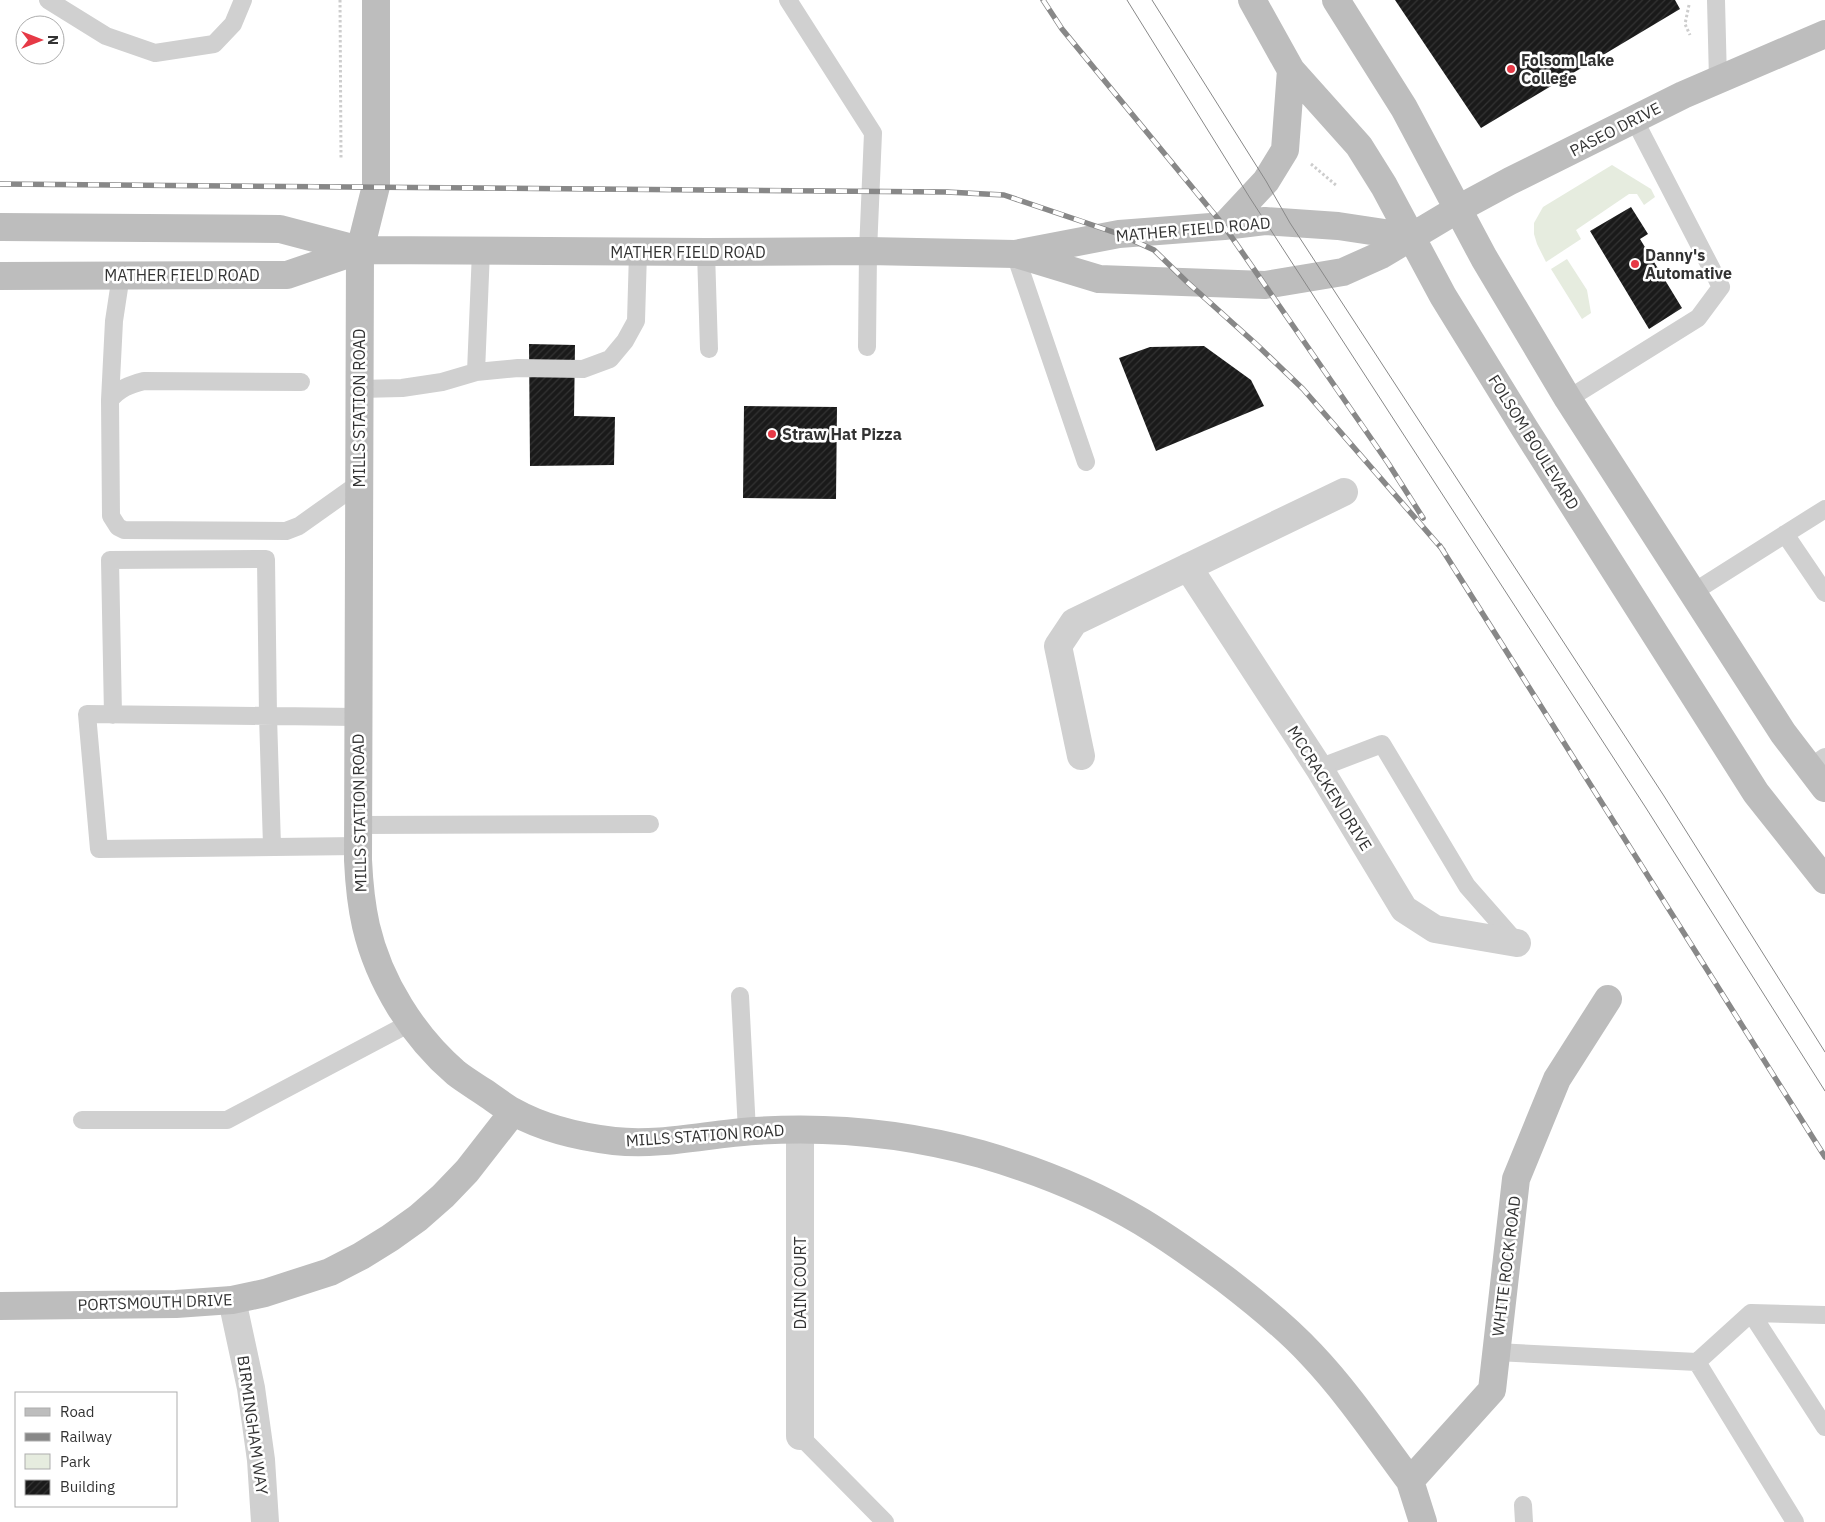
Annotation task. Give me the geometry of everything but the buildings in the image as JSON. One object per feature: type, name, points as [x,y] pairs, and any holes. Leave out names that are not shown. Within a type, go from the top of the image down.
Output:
[{"type":"main road","name":"MILLS STATION ROAD","points":[[376,0],[376,186],[360,250],[358,835],[360,894],[366,929],[377,962],[410,1023],[432,1050],[457,1074],[513,1112],[546,1126],[580,1135],[614,1141],[648,1142],[683,1140],[747,1131],[841,1131],[911,1139],[980,1154],[1047,1176],[1110,1205],[1141,1222],[1200,1261],[1257,1303],[1311,1354],[1356,1408],[1410,1481]]},
{"type":"main road","name":"FOLSOM BOULEVARD","points":[[1252,0],[1291,70],[1360,146],[1443,296],[1525,429],[1756,793],[1825,880]]},
{"type":"main road","points":[[1336,0],[1404,108],[1484,258],[1568,399],[1783,734],[1820,771]]},
{"type":"main road","name":"PASEO DRIVE","points":[[1411,237],[1510,180],[1634,119],[1683,95],[1825,34]]},
{"type":"main road","points":[[1224,226],[1266,180],[1285,150],[1291,70]]},
{"type":"main road","name":"MATHER FIELD ROAD","points":[[0,227],[280,229],[360,250],[481,251],[868,251],[1015,254],[1119,234],[1265,221],[1338,226],[1411,237]]},
{"type":"main road","name":"MATHER FIELD ROAD","points":[[1015,254],[1099,279],[1265,285],[1343,272],[1381,255],[1411,237]]},
{"type":"main road","name":"MATHER FIELD ROAD","points":[[0,276],[287,275],[360,250]]},
{"type":"main road","name":"WHITE ROCK ROAD","points":[[1410,1481],[1492,1390],[1516,1179],[1558,1079],[1608,998]]},
{"type":"main road","name":"PORTSMOUTH DRIVE","points":[[0,1306],[176,1304],[232,1300],[265,1293],[330,1272],[361,1256],[418,1218],[467,1171],[513,1112]]},
{"type":"main road","points":[[1410,1481],[1423,1522]]},
{"type":"street","points":[[1081,756],[1058,646],[1074,622],[1344,492]]},
{"type":"street","name":"MCCRACKEN DRIVE","points":[[1188,567],[1319,768],[1404,909],[1435,929],[1517,943]]},
{"type":"street","name":"DAIN COURT","points":[[800,1130],[800,1436]]},
{"type":"street","name":"BIRMINGHAM WAY","points":[[232,1300],[251,1388],[261,1460],[265,1522]]},
{"type":"lane","points":[[48,0],[106,36],[155,53],[214,44],[233,24],[243,0]]},
{"type":"lane","points":[[788,0],[873,133],[866,347]]},
{"type":"lane","points":[[1716,0],[1718,80]]},
{"type":"lane","points":[[1568,399],[1698,318],[1721,287],[1634,119]]},
{"type":"lane","points":[[476,372],[481,251]]},
{"type":"lane","points":[[359,389],[410,387],[442,382],[476,372],[518,368],[583,369],[610,359],[625,342],[636,321],[638,252]]},
{"type":"lane","points":[[706,252],[709,349]]},
{"type":"lane","points":[[1015,254],[1086,462]]},
{"type":"lane","points":[[121,275],[114,321],[110,400],[111,516],[118,527],[124,530],[286,531],[300,526],[358,484]]},
{"type":"lane","points":[[110,400],[117,391],[126,386],[144,381],[300,382]]},
{"type":"lane","points":[[1692,593],[1825,509]]},
{"type":"lane","points":[[1785,534],[1825,593]]},
{"type":"lane","points":[[113,715],[110,560],[266,559],[272,846]]},
{"type":"lane","points":[[357,717],[87,714],[99,849],[272,846],[358,835],[650,824]]},
{"type":"lane","points":[[1319,768],[1382,744],[1467,886],[1517,943]]},
{"type":"lane","points":[[740,996],[747,1131]]},
{"type":"lane","points":[[82,1120],[227,1120],[410,1023]]},
{"type":"lane","points":[[1496,1352],[1696,1362],[1751,1313],[1825,1315]]},
{"type":"lane","points":[[1751,1313],[1825,1427]]},
{"type":"lane","points":[[1696,1362],[1795,1522]]},
{"type":"lane","points":[[800,1436],[886,1522]]},
{"type":"path","points":[[340,0],[341,158]]},
{"type":"path","points":[[1690,0],[1685,24],[1694,42]]},
{"type":"path","points":[[1305,158],[1337,186]]},
{"type":"green space","points":[[1612,165],[1651,189],[1655,197],[1644,205],[1637,194],[1629,194],[1576,230],[1581,239],[1546,262],[1534,234],[1534,223],[1543,207]]},
{"type":"green space","points":[[1567,259],[1587,290],[1591,313],[1582,319],[1551,269]]},
{"type":"tram line","points":[[1127,0],[1250,198],[1646,808],[1825,1091]]},
{"type":"tram line","points":[[1152,0],[1266,181],[1290,223],[1664,796],[1825,1052]]},
{"type":"railway","points":[[1043,0],[1062,29],[1224,226],[1388,463],[1423,518]]},
{"type":"railway","points":[[0,184],[947,192],[1004,195],[1119,234],[1154,250],[1303,389],[1443,550]]},
{"type":"railway","points":[[1440,546],[1825,1157]]},
{"type":"place","name":"Folsom Lake College","points":[[1511,69]]},
{"type":"place","name":"Danny's Automative","points":[[1635,264]]},
{"type":"place","name":"Straw Hat Pizza","points":[[772,434]]}]
